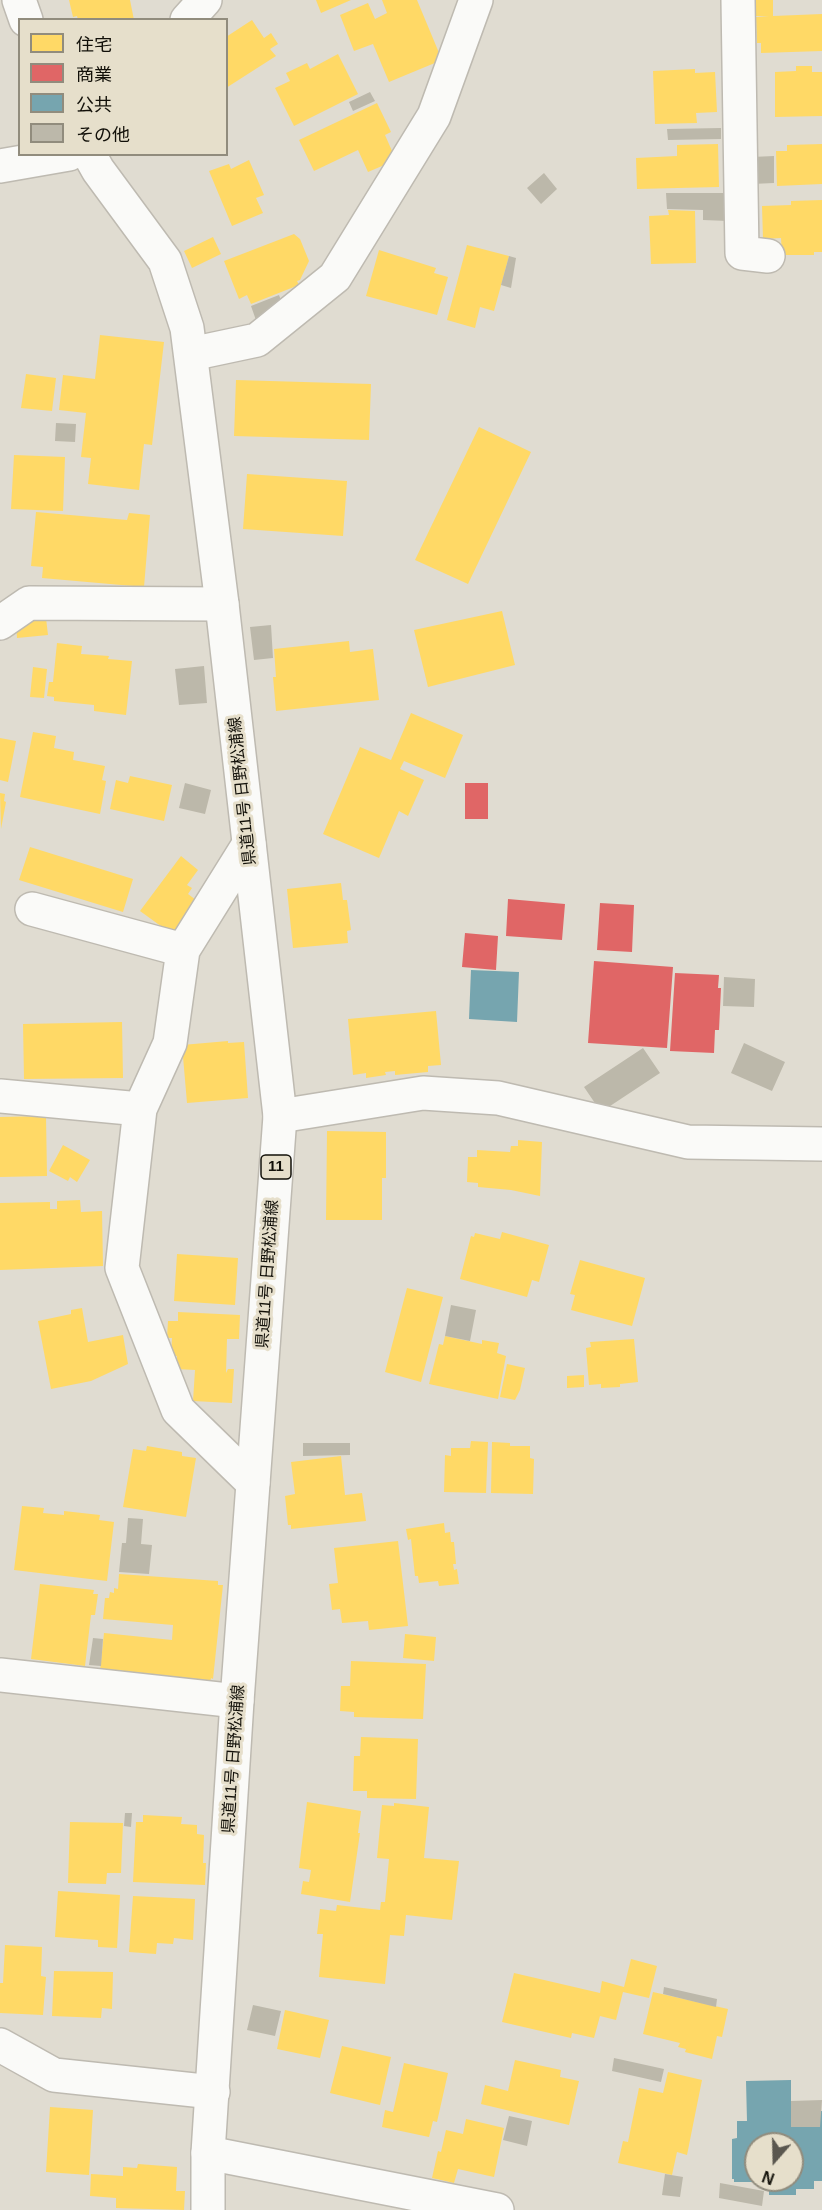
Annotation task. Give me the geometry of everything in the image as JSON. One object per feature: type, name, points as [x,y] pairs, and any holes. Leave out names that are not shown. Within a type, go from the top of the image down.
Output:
[{"type":"street","points":[[19,0],[25,18]]},
{"type":"street","points":[[188,18],[205,0]]},
{"type":"street","points":[[738,0],[742,254],[768,256]]},
{"type":"street","points":[[191,354],[257,340],[335,277],[434,116],[472,4]]},
{"type":"street","points":[[0,166],[58,156]]},
{"type":"street","name":"県道11号 日野松浦線","points":[[90,156],[165,261],[187,328],[222,604],[280,1116],[237,1701],[208,2152],[208,2210]]},
{"type":"street","points":[[0,623],[29,603],[222,604]]},
{"type":"street","points":[[249,844],[183,950],[170,1043],[140,1109],[122,1268],[178,1410],[254,1482]]},
{"type":"street","points":[[32,909],[183,950]]},
{"type":"street","points":[[280,1116],[423,1093],[498,1098],[688,1142],[822,1144]]},
{"type":"street","points":[[0,1096],[140,1109]]},
{"type":"street","points":[[0,1676],[237,1701]]},
{"type":"street","points":[[0,2045],[54,2075],[213,2091]]},
{"type":"street","points":[[208,2152],[497,2210]]},
{"type":"building: 住宅","points":[[69,0],[130,0],[134,18],[78,18],[77,16],[73,17]]},
{"type":"building: 住宅","points":[[316,0],[351,0],[321,13]]},
{"type":"building: 住宅","points":[[382,0],[417,0],[442,60],[389,82],[373,44],[354,51],[340,15],[368,3],[375,19],[387,13]]},
{"type":"building: 住宅","points":[[750,0],[773,0],[773,16],[822,14],[822,51],[761,53],[761,43],[757,43],[756,17],[769,16],[750,16]]},
{"type":"building: 住宅","points":[[252,20],[264,38],[271,33],[278,44],[270,49],[276,56],[228,87],[228,36]]},
{"type":"building: 住宅","points":[[338,54],[358,94],[294,126],[275,88],[290,81],[286,73],[307,63],[310,69]]},
{"type":"building: 住宅","points":[[796,66],[812,66],[812,72],[822,72],[822,116],[775,117],[775,72],[796,71]]},
{"type":"building: 住宅","points":[[695,69],[695,73],[715,72],[717,112],[696,113],[697,123],[655,124],[653,71]]},
{"type":"building: 住宅","points":[[377,103],[391,132],[385,135],[396,160],[368,172],[358,150],[314,171],[299,140]]},
{"type":"building: 住宅","points":[[718,144],[719,187],[637,189],[636,158],[677,156],[677,145]]},
{"type":"building: 住宅","points":[[822,144],[822,184],[777,186],[776,151],[787,151],[787,145]]},
{"type":"building: 住宅","points":[[249,160],[264,195],[256,198],[263,213],[232,226],[209,171],[229,164],[231,169]]},
{"type":"building: 住宅","points":[[822,200],[822,252],[814,252],[814,255],[782,255],[781,238],[763,239],[762,206],[791,205],[791,201]]},
{"type":"building: 住宅","points":[[668,210],[695,211],[696,263],[651,264],[649,216],[669,215]]},
{"type":"building: 住宅","points":[[294,234],[300,239],[309,261],[300,280],[297,281],[299,285],[251,304],[247,295],[239,299],[224,261]]},
{"type":"building: 住宅","points":[[213,237],[221,254],[192,268],[184,251]]},
{"type":"building: 住宅","points":[[467,245],[509,256],[494,311],[480,307],[475,328],[447,320]]},
{"type":"building: 住宅","points":[[379,250],[436,268],[434,273],[448,277],[437,315],[366,296]]},
{"type":"building: 住宅","points":[[100,335],[164,342],[152,445],[144,444],[139,490],[88,484],[91,458],[81,457],[86,413],[59,410],[63,375],[95,379]]},
{"type":"building: 住宅","points":[[26,374],[56,378],[52,411],[21,408]]},
{"type":"building: 住宅","points":[[236,380],[371,384],[369,440],[234,436]]},
{"type":"building: 住宅","points":[[479,427],[531,452],[468,584],[415,560]]},
{"type":"building: 住宅","points":[[14,455],[65,457],[63,511],[11,509]]},
{"type":"building: 住宅","points":[[247,474],[347,481],[343,536],[243,529]]},
{"type":"building: 住宅","points":[[36,512],[127,520],[129,513],[150,515],[144,587],[42,578],[43,567],[31,566]]},
{"type":"building: 住宅","points":[[502,611],[515,665],[428,687],[414,630]]},
{"type":"building: 住宅","points":[[46,618],[48,635],[17,638],[16,621]]},
{"type":"building: 住宅","points":[[349,641],[350,652],[373,649],[379,700],[276,711],[273,677],[276,677],[274,649]]},
{"type":"building: 住宅","points":[[57,643],[82,646],[81,654],[109,656],[108,659],[132,661],[126,715],[94,711],[94,705],[54,701],[54,697],[47,696],[49,682],[53,682]]},
{"type":"building: 住宅","points":[[33,667],[47,669],[44,698],[30,697]]},
{"type":"building: 住宅","points":[[411,713],[463,735],[445,778],[404,761],[400,769],[424,780],[408,816],[399,811],[379,858],[323,834],[360,747],[391,760]]},
{"type":"building: 住宅","points":[[33,732],[56,736],[54,748],[74,752],[73,760],[105,766],[102,780],[106,781],[100,814],[20,797]]},
{"type":"building: 住宅","points":[[0,738],[16,741],[8,782],[0,780]]},
{"type":"building: 住宅","points":[[130,776],[172,785],[164,821],[110,809],[116,780],[128,783]]},
{"type":"building: 住宅","points":[[0,793],[5,794],[4,801],[6,802],[1,829]]},
{"type":"building: 住宅","points":[[30,847],[133,879],[123,912],[19,880]]},
{"type":"building: 住宅","points":[[181,856],[198,870],[187,885],[192,888],[188,894],[200,903],[176,937],[140,911]]},
{"type":"building: 住宅","points":[[341,883],[343,900],[347,900],[351,930],[347,931],[348,943],[293,948],[287,889]]},
{"type":"building: 住宅","points":[[436,1011],[441,1065],[428,1066],[428,1072],[395,1075],[395,1071],[366,1078],[366,1073],[353,1075],[348,1019]]},
{"type":"building: 住宅","points":[[122,1022],[123,1078],[24,1079],[23,1024]]},
{"type":"building: 住宅","points":[[228,1041],[228,1043],[244,1042],[248,1098],[187,1103],[182,1045]]},
{"type":"building: 住宅","points":[[46,1116],[47,1176],[0,1177],[0,1117]]},
{"type":"building: 住宅","points":[[327,1131],[386,1132],[386,1178],[382,1178],[382,1220],[326,1220]]},
{"type":"building: 住宅","points":[[518,1140],[542,1142],[540,1196],[478,1187],[478,1183],[467,1182],[468,1157],[477,1157],[477,1150],[510,1152],[511,1146],[518,1146]]},
{"type":"building: 住宅","points":[[63,1145],[90,1160],[77,1182],[70,1177],[68,1181],[49,1171]]},
{"type":"building: 住宅","points":[[80,1200],[81,1212],[102,1211],[103,1266],[0,1270],[0,1203],[50,1202],[50,1209],[57,1209],[57,1201]]},
{"type":"building: 住宅","points":[[502,1232],[549,1245],[539,1282],[532,1280],[527,1297],[460,1279],[471,1236],[474,1237],[475,1233],[500,1239]]},
{"type":"building: 住宅","points":[[177,1254],[238,1258],[235,1305],[174,1301]]},
{"type":"building: 住宅","points":[[580,1260],[645,1278],[632,1326],[571,1310],[575,1295],[570,1294]]},
{"type":"building: 住宅","points":[[407,1288],[443,1297],[421,1382],[385,1372]]},
{"type":"building: 住宅","points":[[82,1308],[88,1342],[123,1335],[128,1364],[91,1381],[51,1389],[38,1321],[71,1314],[71,1310]]},
{"type":"building: 住宅","points":[[178,1312],[240,1315],[239,1339],[227,1339],[226,1373],[228,1369],[234,1369],[232,1403],[193,1401],[195,1370],[176,1369],[177,1356],[171,1356],[172,1338],[167,1338],[168,1321],[178,1321]]},
{"type":"building: 住宅","points":[[445,1336],[482,1344],[482,1340],[499,1343],[497,1353],[506,1356],[498,1399],[429,1384],[439,1344],[443,1345]]},
{"type":"building: 住宅","points":[[634,1339],[638,1382],[620,1384],[620,1387],[601,1388],[601,1384],[589,1385],[586,1348],[591,1347],[590,1342]]},
{"type":"building: 住宅","points":[[507,1364],[525,1368],[515,1400],[500,1397]]},
{"type":"building: 住宅","points":[[584,1375],[584,1387],[567,1388],[567,1376]]},
{"type":"building: 住宅","points":[[471,1441],[488,1442],[486,1493],[444,1492],[445,1455],[451,1456],[451,1448],[470,1448]]},
{"type":"building: 住宅","points":[[492,1442],[510,1443],[510,1446],[530,1446],[530,1458],[534,1459],[533,1494],[491,1493]]},
{"type":"building: 住宅","points":[[147,1446],[182,1452],[182,1456],[196,1458],[186,1517],[123,1507],[133,1449],[146,1451]]},
{"type":"building: 住宅","points":[[341,1456],[345,1495],[362,1493],[366,1521],[291,1529],[291,1525],[288,1525],[285,1496],[295,1494],[291,1462]]},
{"type":"building: 住宅","points":[[22,1506],[44,1508],[43,1513],[64,1515],[64,1511],[100,1515],[99,1520],[114,1522],[107,1581],[14,1570]]},
{"type":"building: 住宅","points":[[444,1523],[445,1533],[450,1532],[451,1542],[454,1542],[456,1564],[453,1564],[454,1570],[457,1569],[459,1584],[439,1586],[438,1581],[419,1583],[418,1576],[415,1576],[411,1539],[408,1540],[406,1529]]},
{"type":"building: 住宅","points":[[398,1541],[408,1626],[369,1630],[368,1621],[342,1623],[340,1609],[332,1610],[329,1584],[338,1583],[334,1548]]},
{"type":"building: 住宅","points":[[119,1574],[218,1581],[218,1585],[223,1585],[213,1679],[211,1678],[210,1684],[177,1682],[177,1677],[100,1671],[104,1633],[172,1640],[173,1625],[103,1619],[105,1598],[109,1598],[110,1592],[114,1593],[114,1588],[118,1589]]},
{"type":"building: 住宅","points":[[40,1584],[94,1590],[93,1594],[98,1594],[95,1615],[91,1615],[85,1666],[31,1659]]},
{"type":"building: 住宅","points":[[405,1634],[436,1637],[434,1661],[403,1658]]},
{"type":"building: 住宅","points":[[351,1661],[426,1664],[423,1719],[354,1717],[354,1712],[340,1711],[341,1686],[350,1686]]},
{"type":"building: 住宅","points":[[361,1737],[418,1739],[416,1799],[367,1798],[367,1791],[353,1791],[354,1756],[360,1756]]},
{"type":"building: 住宅","points":[[307,1802],[361,1811],[350,1902],[301,1894],[303,1881],[309,1882],[311,1870],[299,1868]]},
{"type":"building: 住宅","points":[[394,1803],[429,1807],[424,1858],[459,1861],[452,1920],[406,1915],[404,1936],[390,1935],[385,1984],[319,1977],[323,1934],[317,1934],[320,1909],[336,1911],[337,1905],[380,1910],[381,1902],[385,1902],[389,1859],[377,1858],[382,1805],[394,1806]]},
{"type":"building: 住宅","points":[[143,1815],[182,1817],[181,1824],[197,1825],[197,1834],[204,1835],[205,1885],[133,1882],[136,1822],[143,1822]]},
{"type":"building: 住宅","points":[[70,1822],[123,1823],[121,1873],[107,1873],[106,1884],[68,1883]]},
{"type":"building: 住宅","points":[[58,1891],[120,1895],[117,1948],[98,1947],[98,1940],[55,1937]]},
{"type":"building: 住宅","points":[[133,1896],[195,1899],[193,1940],[174,1938],[173,1944],[157,1943],[156,1954],[129,1952]]},
{"type":"building: 住宅","points":[[5,1945],[42,1947],[41,1976],[46,1977],[43,2015],[0,2013],[0,1983],[3,1983]]},
{"type":"building: 住宅","points":[[631,1959],[657,1966],[649,1998],[623,1992],[616,2020],[600,2016],[594,2038],[572,2033],[571,2038],[502,2022],[514,1973],[600,1993],[602,1981],[624,1987]]},
{"type":"building: 住宅","points":[[54,1971],[113,1972],[112,2009],[102,2008],[101,2018],[52,2016]]},
{"type":"building: 住宅","points":[[653,1992],[728,2009],[722,2037],[717,2036],[712,2059],[685,2052],[686,2049],[678,2047],[680,2043],[643,2034]]},
{"type":"building: 住宅","points":[[285,2010],[329,2020],[320,2058],[277,2049]]},
{"type":"building: 住宅","points":[[342,2046],[391,2057],[380,2105],[330,2093]]},
{"type":"building: 住宅","points":[[515,2060],[561,2070],[560,2077],[579,2081],[569,2125],[481,2104],[485,2085],[508,2091]]},
{"type":"building: 住宅","points":[[404,2063],[448,2073],[437,2122],[433,2121],[429,2137],[382,2127],[385,2110],[393,2112]]},
{"type":"building: 住宅","points":[[668,2072],[702,2080],[687,2155],[677,2152],[672,2175],[618,2163],[623,2141],[628,2142],[639,2088],[663,2093]]},
{"type":"building: 住宅","points":[[50,2107],[93,2110],[89,2175],[46,2172]]},
{"type":"building: 住宅","points":[[466,2119],[504,2128],[494,2177],[458,2169],[454,2183],[432,2178],[446,2130],[463,2134]]},
{"type":"building: 住宅","points":[[138,2164],[177,2167],[176,2191],[185,2191],[184,2210],[116,2208],[116,2198],[90,2196],[91,2174],[123,2176],[123,2167],[137,2168]]},
{"type":"building: 商業","points":[[465,783],[488,783],[488,819],[465,819]]},
{"type":"building: 商業","points":[[508,899],[565,904],[562,940],[506,936]]},
{"type":"building: 商業","points":[[600,903],[634,905],[632,952],[597,950]]},
{"type":"building: 商業","points":[[465,933],[498,936],[496,970],[462,967]]},
{"type":"building: 商業","points":[[594,961],[673,967],[667,1048],[588,1043]]},
{"type":"building: 商業","points":[[675,973],[719,975],[718,988],[721,988],[719,1030],[715,1030],[714,1053],[670,1051]]},
{"type":"building: 公共","points":[[471,970],[519,972],[517,1022],[469,1019]]},
{"type":"building: 公共","points":[[791,2080],[791,2127],[820,2127],[820,2111],[822,2111],[822,2181],[814,2181],[814,2189],[804,2189],[804,2132],[744,2132],[744,2182],[734,2182],[732,2179],[732,2139],[737,2138],[737,2121],[747,2121],[746,2081]]},
{"type":"building: 公共","points":[[769,2192],[796,2192],[796,2195],[769,2195]]},
{"type":"building: その他","points":[[370,92],[375,101],[353,111],[349,102]]},
{"type":"building: その他","points":[[721,128],[721,139],[668,140],[667,129]]},
{"type":"building: その他","points":[[774,156],[774,183],[752,184],[752,157]]},
{"type":"building: その他","points":[[544,173],[557,189],[541,204],[527,188]]},
{"type":"building: その他","points":[[666,193],[728,193],[728,221],[703,220],[703,210],[667,209]]},
{"type":"building: その他","points":[[509,256],[516,258],[511,288],[501,285]]},
{"type":"building: その他","points":[[279,295],[283,306],[257,323],[251,306]]},
{"type":"building: その他","points":[[56,423],[76,424],[75,442],[55,441]]},
{"type":"building: その他","points":[[271,625],[273,658],[254,660],[250,627]]},
{"type":"building: その他","points":[[204,666],[207,703],[179,705],[175,669]]},
{"type":"building: その他","points":[[185,783],[211,790],[205,814],[179,808]]},
{"type":"building: その他","points":[[724,977],[755,979],[754,1007],[723,1006]]},
{"type":"building: その他","points":[[744,1043],[785,1062],[772,1091],[731,1073]]},
{"type":"building: その他","points":[[643,1048],[660,1073],[601,1112],[584,1087]]},
{"type":"building: その他","points":[[451,1305],[476,1310],[470,1341],[445,1336]]},
{"type":"building: その他","points":[[303,1443],[350,1443],[350,1455],[303,1456]]},
{"type":"building: その他","points":[[128,1518],[143,1519],[141,1544],[152,1545],[149,1574],[119,1572],[122,1543],[126,1543]]},
{"type":"building: その他","points":[[93,1638],[103,1639],[101,1666],[89,1665]]},
{"type":"building: その他","points":[[125,1813],[132,1813],[131,1827],[124,1826]]},
{"type":"building: その他","points":[[664,1987],[717,1999],[716,2007],[663,1994]]},
{"type":"building: その他","points":[[253,2005],[281,2011],[275,2036],[247,2030]]},
{"type":"building: その他","points":[[614,2058],[664,2069],[661,2082],[612,2071]]},
{"type":"building: その他","points":[[822,2100],[820,2127],[791,2127],[791,2101]]},
{"type":"building: その他","points":[[509,2116],[532,2121],[527,2146],[503,2140]]},
{"type":"building: その他","points":[[665,2174],[683,2177],[680,2197],[662,2195]]},
{"type":"building: その他","points":[[720,2183],[744,2187],[744,2192],[764,2192],[762,2206],[719,2198]]}]
